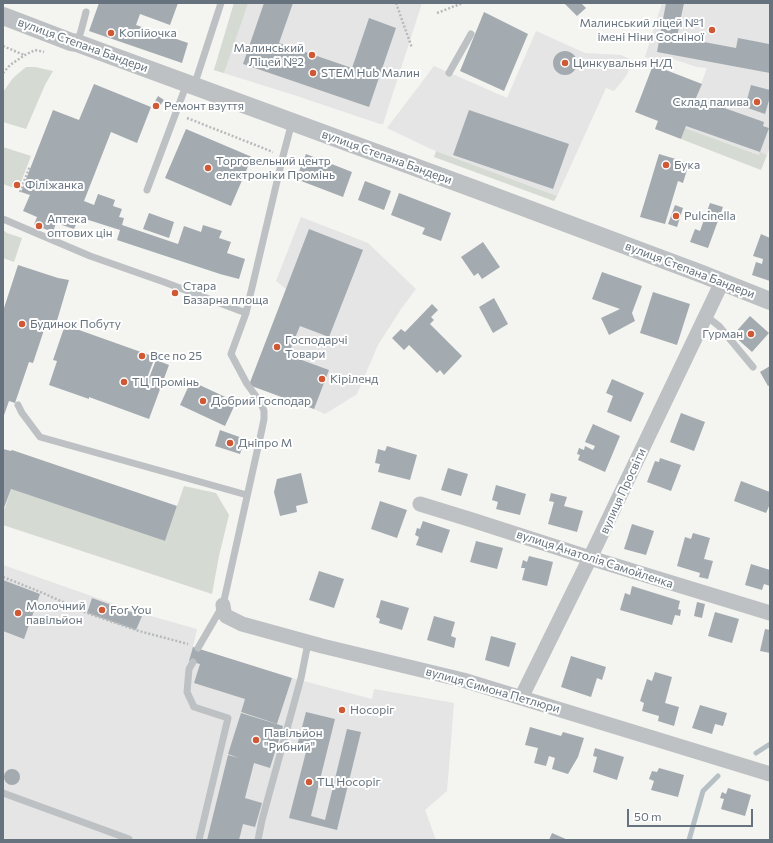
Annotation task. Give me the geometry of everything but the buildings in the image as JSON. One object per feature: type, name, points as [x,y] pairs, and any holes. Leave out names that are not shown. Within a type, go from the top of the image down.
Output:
[{"type":"street","name":"вулиця Степана Бандери","points":[[3,16],[71,42],[191,84],[770,301]]},
{"type":"street","name":"вулиця Просвіти","points":[[521,698],[590,558],[722,282]]},
{"type":"street","name":"вулиця Анатолія Самойленка","points":[[420,504],[770,613]]},
{"type":"street","name":"вулиця Симона Петлюри","points":[[223,605],[226,616],[242,624],[363,657],[431,671],[463,680],[770,774]]},
{"type":"lane","points":[[147,190],[175,113],[191,84],[221,3]]},
{"type":"lane","points":[[77,43],[86,12]]},
{"type":"lane","points":[[449,73],[471,34]]},
{"type":"lane","points":[[195,647],[223,605],[264,419],[264,411],[261,403],[247,384],[231,354],[246,313],[292,122]]},
{"type":"lane","points":[[3,219],[90,256],[246,313]]},
{"type":"lane","points":[[706,316],[719,326],[753,367]]},
{"type":"lane","points":[[18,405],[22,413],[40,437],[247,495]]},
{"type":"lane","points":[[258,840],[262,820],[301,678],[308,643]]},
{"type":"lane","points":[[193,662],[189,669],[187,692],[194,707],[228,718],[199,840]]},
{"type":"lane","points":[[3,793],[129,839]]},
{"type":"path","points":[[396,3],[412,48]]},
{"type":"path","points":[[437,13],[461,3]]},
{"type":"path","points":[[3,46],[24,55]]},
{"type":"path","points":[[3,73],[10,65],[24,55],[35,50],[48,52]]},
{"type":"path","points":[[175,113],[283,156]]},
{"type":"path","points":[[20,192],[30,166]]},
{"type":"path","points":[[3,577],[87,613],[139,631],[195,647]]},
{"type":"shaded area","name":"Малинський Ліцей №2","points":[[234,3],[422,3],[383,124],[214,70]]},
{"type":"shaded area","points":[[234,3],[248,3],[224,73],[214,70]]},
{"type":"shaded area","points":[[662,3],[770,3],[770,146],[767,155],[761,153],[760,155],[685,128],[707,68],[697,67],[670,58],[661,62],[645,57]]},
{"type":"shaded area","points":[[536,31],[585,53],[621,55],[632,60],[627,75],[614,91],[606,88],[557,196],[431,149],[387,128],[434,66],[507,98]]},
{"type":"shaded area","points":[[26,67],[35,67],[53,71],[45,85],[26,129],[3,122],[3,92],[13,78]]},
{"type":"shaded area","points":[[685,128],[759,155],[760,152],[767,155],[761,170],[681,139]]},
{"type":"shaded area","points":[[3,147],[31,156],[21,182],[17,180],[14,188],[3,184]]},
{"type":"shaded area","points":[[436,151],[557,196],[554,201],[434,157]]},
{"type":"shaded area","points":[[301,217],[368,243],[416,289],[378,345],[357,394],[325,414],[249,385],[286,289],[276,281]]},
{"type":"shaded area","points":[[3,230],[7,233],[22,238],[14,262],[3,258]]},
{"type":"shaded area","points":[[184,486],[216,493],[229,515],[212,594],[3,525],[3,508],[5,508],[11,489],[165,541]]},
{"type":"shaded area","points":[[3,565],[140,613],[197,629],[193,647],[256,667],[241,712],[277,725],[292,678],[372,699],[374,689],[454,703],[447,791],[425,810],[436,840],[3,840]]},
{"type":"waterway","points":[[756,753],[770,744]]},
{"type":"waterway","points":[[689,840],[703,791],[718,776]]},
{"type":"place","name":"Малинський ліцей №1 імені Ніни Сосніної","points":[[712,30]]},
{"type":"place","name":"Копійочка","points":[[111,33]]},
{"type":"place","name":"Малинський Ліцей №2","points":[[312,55]]},
{"type":"place","name":"Цинкувальня Н/Д","points":[[565,63]]},
{"type":"place","name":"STEM Hub Малин","points":[[313,73]]},
{"type":"place","name":"Склад палива","points":[[757,102]]},
{"type":"place","name":"Ремонт взуття","points":[[156,106]]},
{"type":"place","name":"Бука","points":[[666,165]]},
{"type":"place","name":"Торговельний центр електроніки Промінь","points":[[208,168]]},
{"type":"place","name":"Філіжанка","points":[[17,185]]},
{"type":"place","name":"Pulcinella","points":[[676,216]]},
{"type":"place","name":"Аптека оптових цін","points":[[39,226]]},
{"type":"place","name":"Стара Базарна площа","points":[[175,293]]},
{"type":"place","name":"Будинок Побуту","points":[[22,324]]},
{"type":"place","name":"Гурман","points":[[751,334]]},
{"type":"place","name":"Господарчі Товари","points":[[277,347]]},
{"type":"place","name":"Все по 25","points":[[142,356]]},
{"type":"place","name":"Кіріленд","points":[[322,379]]},
{"type":"place","name":"ТЦ Промінь","points":[[124,382]]},
{"type":"place","name":"Добрий Господар","points":[[203,401]]},
{"type":"place","name":"Дніпро М","points":[[230,443]]},
{"type":"place","name":"For You","points":[[102,610]]},
{"type":"place","name":"Молочний павільйон","points":[[18,613]]},
{"type":"place","name":"Носоріг","points":[[342,710]]},
{"type":"place","name":"Павільйон \"Рибний\"","points":[[256,740]]},
{"type":"place","name":"ТЦ Носоріг","points":[[309,782]]}]
